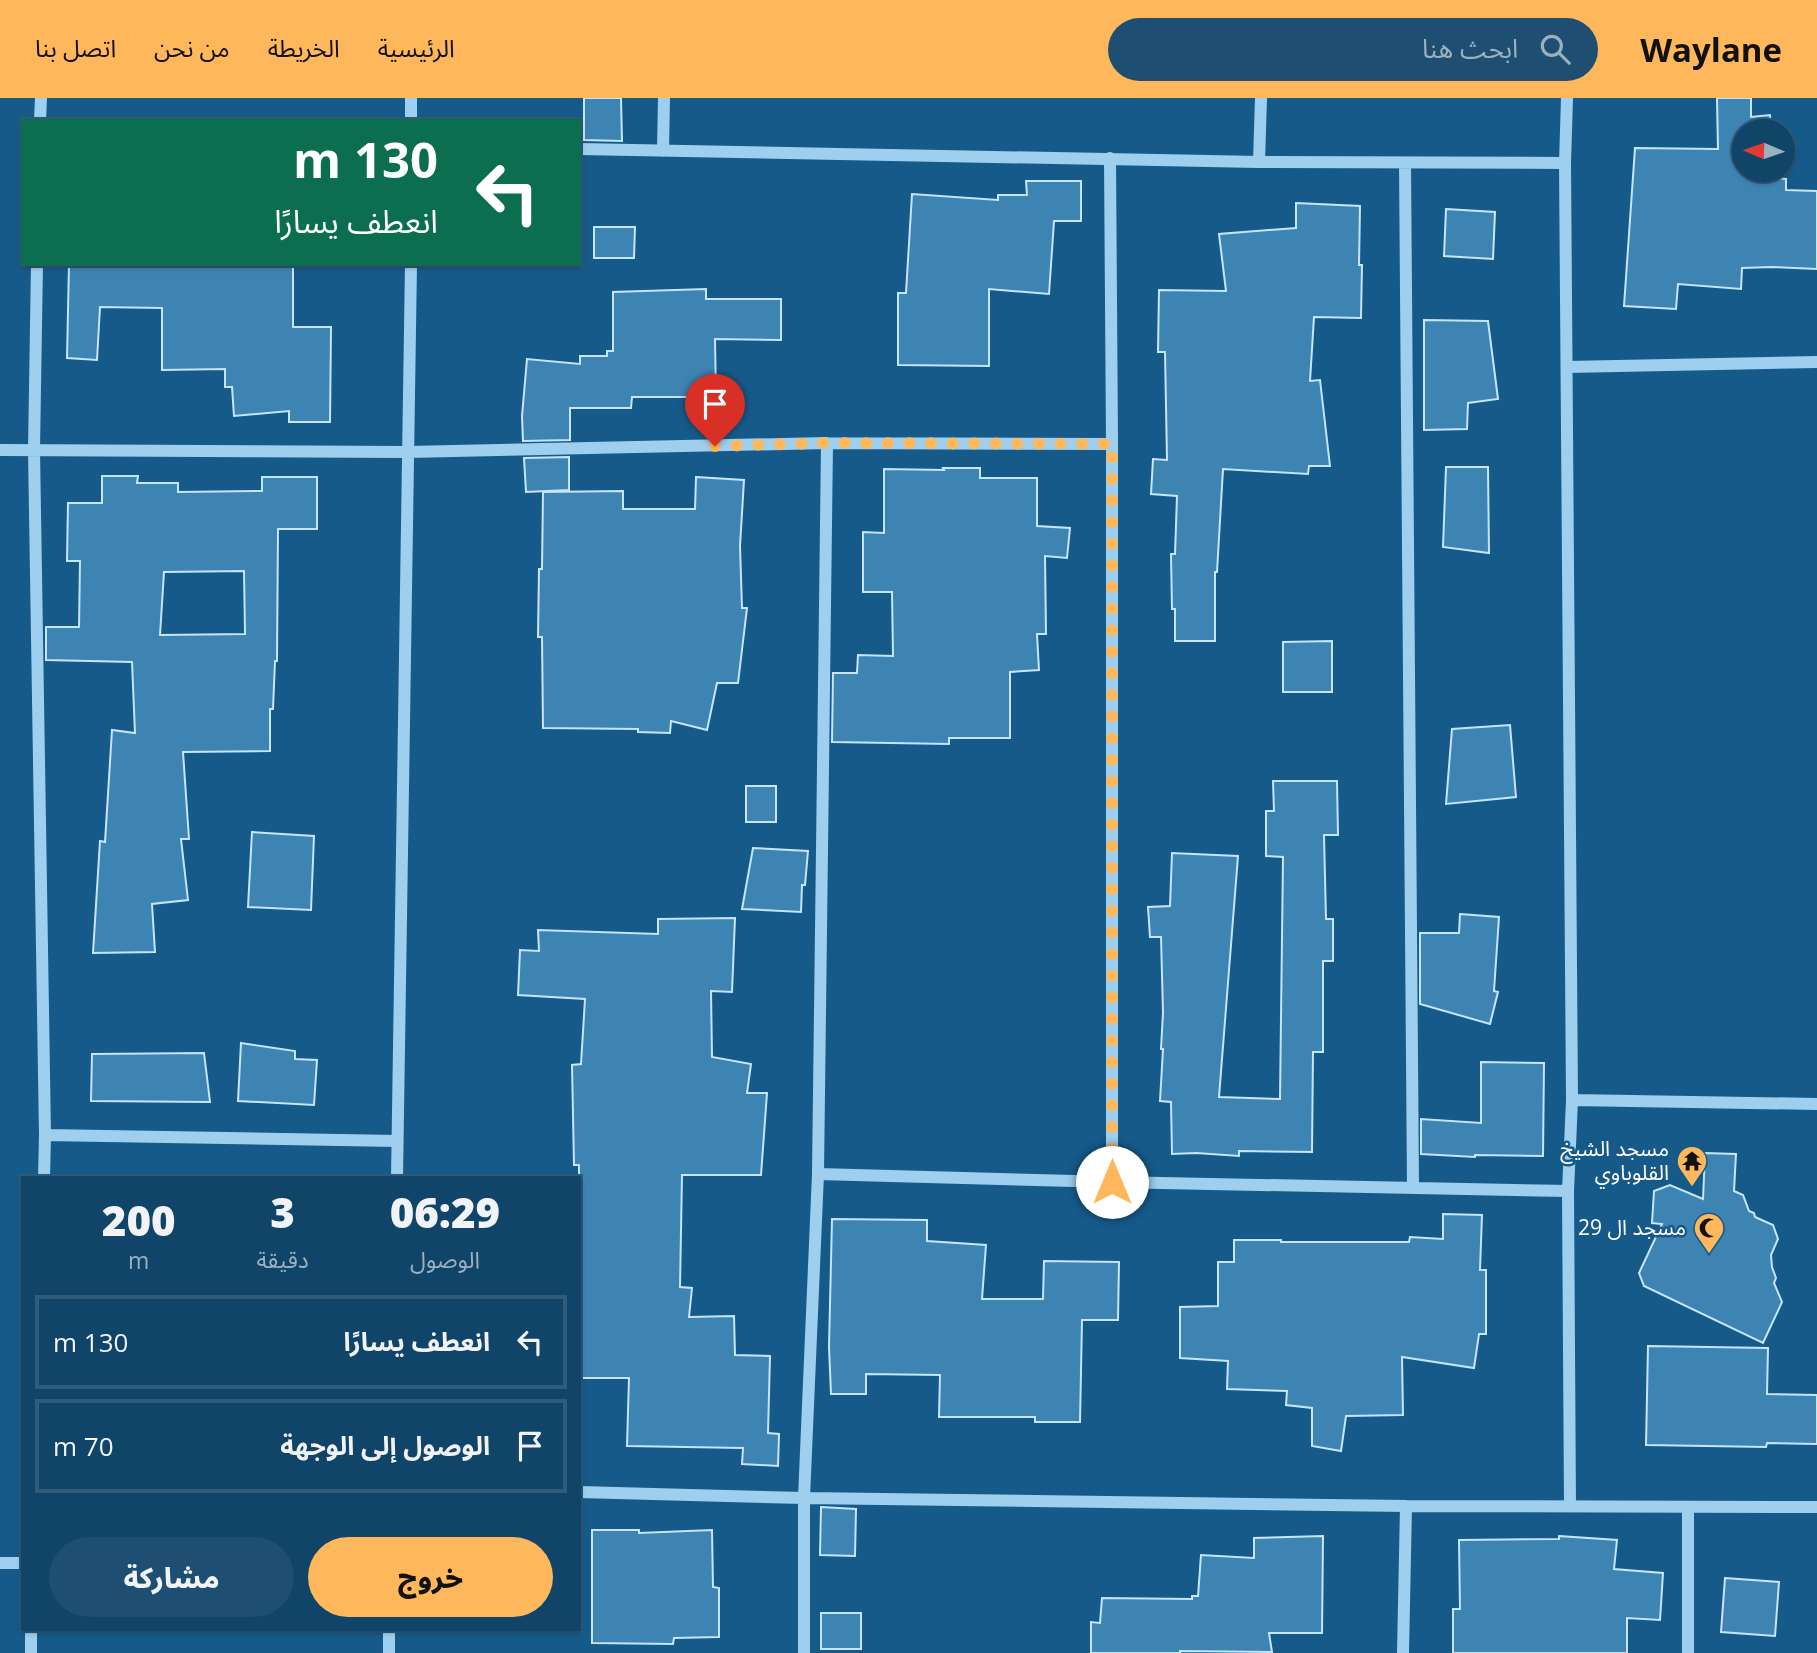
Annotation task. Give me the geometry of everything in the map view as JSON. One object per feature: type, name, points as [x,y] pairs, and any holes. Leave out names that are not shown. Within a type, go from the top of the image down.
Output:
[{"type":"street","points":[[40,119],[41,98]]},
{"type":"street","points":[[411,98],[411,119]]},
{"type":"street","points":[[663,151],[664,98]]},
{"type":"street","points":[[1259,162],[1261,98]]},
{"type":"street","points":[[1566,98],[1572,1100],[1568,1191],[1570,1506]]},
{"type":"street","points":[[581,149],[1259,162],[1565,163]]},
{"type":"street","points":[[1110,158],[1112,1182]]},
{"type":"street","points":[[1405,163],[1413,1187]]},
{"type":"street","points":[[37,266],[34,450],[44,1176]]},
{"type":"street","points":[[397,1176],[411,266]]},
{"type":"street","points":[[1567,367],[1817,362]]},
{"type":"street","points":[[0,450],[408,452],[827,443],[1112,444]]},
{"type":"street","points":[[804,1653],[804,1498],[818,1174],[827,443]]},
{"type":"street","points":[[1572,1100],[1817,1104]]},
{"type":"street","points":[[45,1135],[397,1141]]},
{"type":"street","points":[[818,1174],[1568,1191]]},
{"type":"street","points":[[581,1493],[1406,1506],[1817,1507]]},
{"type":"street","points":[[1403,1653],[1406,1506]]},
{"type":"street","points":[[1688,1508],[1688,1653]]},
{"type":"street","points":[[0,1563],[21,1563]]},
{"type":"street","points":[[31,1631],[31,1653]]},
{"type":"street","points":[[389,1653],[390,1631]]},
{"type":"building","points":[[584,98],[621,98],[622,141],[584,140]]},
{"type":"building","points":[[1717,98],[1751,98],[1751,117],[1770,115],[1770,119],[1732,119],[1732,182],[1786,182],[1786,190],[1817,191],[1817,269],[1742,268],[1741,289],[1678,284],[1676,309],[1624,306],[1635,148],[1718,149]]},
{"type":"building","points":[[1026,181],[1081,181],[1081,221],[1054,221],[1049,294],[989,289],[989,366],[898,365],[898,293],[906,293],[912,194],[998,200],[998,195],[1027,195]]},
{"type":"building","points":[[1296,203],[1360,206],[1361,318],[1314,317],[1310,381],[1320,380],[1330,466],[1309,466],[1308,474],[1223,469],[1215,572],[1215,641],[1175,641],[1171,554],[1175,554],[1177,496],[1151,494],[1153,459],[1167,460],[1165,352],[1158,352],[1159,290],[1226,291],[1219,234],[1296,228]]},
{"type":"building","points":[[1446,209],[1495,212],[1493,259],[1444,256]]},
{"type":"building","points":[[594,227],[635,227],[634,258],[594,258]]},
{"type":"building","points":[[69,266],[293,266],[293,327],[331,327],[330,422],[289,422],[289,411],[234,416],[232,387],[225,387],[225,369],[162,370],[162,308],[100,307],[97,360],[67,358]]},
{"type":"building","points":[[706,289],[706,299],[781,299],[781,340],[715,339],[716,397],[632,397],[631,408],[570,408],[570,440],[523,441],[522,416],[527,359],[580,364],[580,356],[607,356],[607,351],[613,351],[613,292]]},
{"type":"building","points":[[1424,320],[1488,321],[1498,399],[1468,403],[1467,429],[1424,430]]},
{"type":"building","points":[[569,457],[569,490],[526,492],[524,458]]},
{"type":"building","points":[[1446,467],[1488,467],[1489,553],[1443,547]]},
{"type":"building","points":[[943,468],[980,468],[980,478],[1037,478],[1037,526],[1070,528],[1067,558],[1045,556],[1046,634],[1037,634],[1039,670],[1010,672],[1010,738],[949,738],[949,744],[832,742],[833,673],[857,673],[858,655],[893,656],[892,592],[863,592],[863,532],[884,533],[884,469],[944,470]]},
{"type":"building","points":[[102,476],[138,476],[137,483],[178,483],[178,492],[262,491],[262,477],[317,477],[317,529],[278,529],[277,661],[273,709],[270,709],[270,751],[183,752],[189,839],[181,839],[188,900],[152,904],[155,952],[93,953],[100,841],[105,842],[112,730],[135,733],[132,662],[46,660],[46,627],[79,627],[80,561],[67,561],[68,503],[102,503]],"holes":[[[244,571],[245,634],[160,635],[164,572]]]},
{"type":"building","points":[[696,477],[744,480],[740,546],[742,608],[747,608],[738,683],[717,683],[707,730],[671,721],[670,733],[638,732],[638,729],[543,728],[542,637],[538,637],[543,492],[623,491],[623,509],[695,509]]},
{"type":"building","points":[[1332,641],[1332,692],[1283,692],[1283,642]]},
{"type":"building","points":[[1510,725],[1516,797],[1446,804],[1452,729]]},
{"type":"building","points":[[1273,781],[1337,781],[1338,835],[1324,835],[1326,919],[1333,919],[1333,961],[1323,961],[1323,1052],[1313,1052],[1312,1152],[1239,1151],[1239,1156],[1172,1154],[1171,1102],[1160,1101],[1163,1049],[1161,937],[1150,937],[1148,907],[1170,906],[1172,853],[1238,856],[1219,1097],[1280,1099],[1283,857],[1266,856],[1266,811],[1274,811]]},
{"type":"building","points":[[746,786],[776,786],[776,822],[746,822]]},
{"type":"building","points":[[252,832],[314,836],[311,910],[248,907]]},
{"type":"building","points":[[753,848],[808,851],[801,912],[742,909]]},
{"type":"building","points":[[1460,914],[1499,917],[1494,991],[1498,992],[1490,1024],[1420,1004],[1420,933],[1459,933]]},
{"type":"building","points":[[735,918],[732,992],[711,991],[712,1057],[751,1064],[747,1093],[767,1093],[761,1175],[682,1175],[680,1287],[692,1288],[689,1317],[734,1316],[735,1355],[770,1356],[768,1433],[779,1434],[778,1466],[742,1464],[743,1448],[627,1446],[629,1378],[581,1378],[581,1176],[579,1165],[574,1165],[572,1065],[581,1064],[585,999],[518,995],[520,950],[539,951],[538,930],[658,934],[658,919]]},
{"type":"building","points":[[241,1043],[295,1051],[295,1059],[317,1060],[314,1105],[238,1101]]},
{"type":"building","points":[[204,1053],[210,1102],[91,1101],[92,1054]]},
{"type":"building","points":[[1481,1062],[1544,1063],[1543,1156],[1475,1157],[1421,1154],[1421,1119],[1481,1123]]},
{"type":"building","name":"مسجد ال 29","points":[[1705,1153],[1736,1154],[1734,1191],[1743,1195],[1749,1211],[1754,1213],[1755,1217],[1773,1225],[1778,1239],[1771,1255],[1776,1278],[1774,1283],[1782,1302],[1763,1343],[1644,1286],[1639,1273],[1662,1224],[1652,1223],[1654,1191],[1670,1185],[1703,1199]]},
{"type":"building","points":[[1443,1214],[1482,1215],[1480,1270],[1486,1270],[1486,1334],[1479,1334],[1474,1368],[1402,1357],[1403,1415],[1346,1416],[1341,1451],[1312,1446],[1312,1408],[1286,1405],[1287,1391],[1227,1389],[1228,1361],[1180,1358],[1180,1307],[1218,1306],[1218,1262],[1234,1262],[1234,1240],[1409,1242],[1410,1237],[1443,1239]]},
{"type":"building","points":[[832,1219],[927,1220],[927,1241],[986,1245],[982,1299],[1043,1299],[1044,1261],[1119,1262],[1118,1320],[1082,1320],[1080,1422],[1035,1422],[1035,1417],[939,1417],[940,1375],[866,1374],[866,1394],[831,1394],[829,1347]]},
{"type":"building","points":[[1648,1346],[1768,1348],[1767,1394],[1817,1395],[1817,1444],[1767,1443],[1766,1447],[1646,1445]]},
{"type":"building","points":[[821,1507],[856,1509],[855,1556],[820,1555]]},
{"type":"building","points":[[592,1530],[639,1530],[639,1533],[712,1530],[713,1587],[719,1588],[719,1637],[674,1638],[673,1644],[592,1643]]},
{"type":"building","points":[[1323,1536],[1322,1633],[1269,1633],[1272,1652],[1091,1653],[1091,1622],[1100,1623],[1102,1598],[1192,1599],[1192,1596],[1198,1596],[1201,1555],[1254,1558],[1254,1538]]},
{"type":"building","points":[[1559,1536],[1617,1540],[1614,1569],[1663,1573],[1660,1620],[1627,1618],[1627,1653],[1453,1653],[1453,1609],[1460,1609],[1459,1540],[1559,1539]]},
{"type":"building","points":[[1725,1578],[1779,1582],[1775,1636],[1721,1632]]},
{"type":"building","points":[[821,1613],[861,1613],[861,1649],[821,1649]]},
{"type":"place","name":"مسجد الشيخ القلوباوي","points":[[1692,1188]]},
{"type":"place","name":"مسجد ال 29","points":[[1709,1255]]},
{"type":"route","points":[[715,446],[827,443],[1112,444],[1112,1182]]}]
